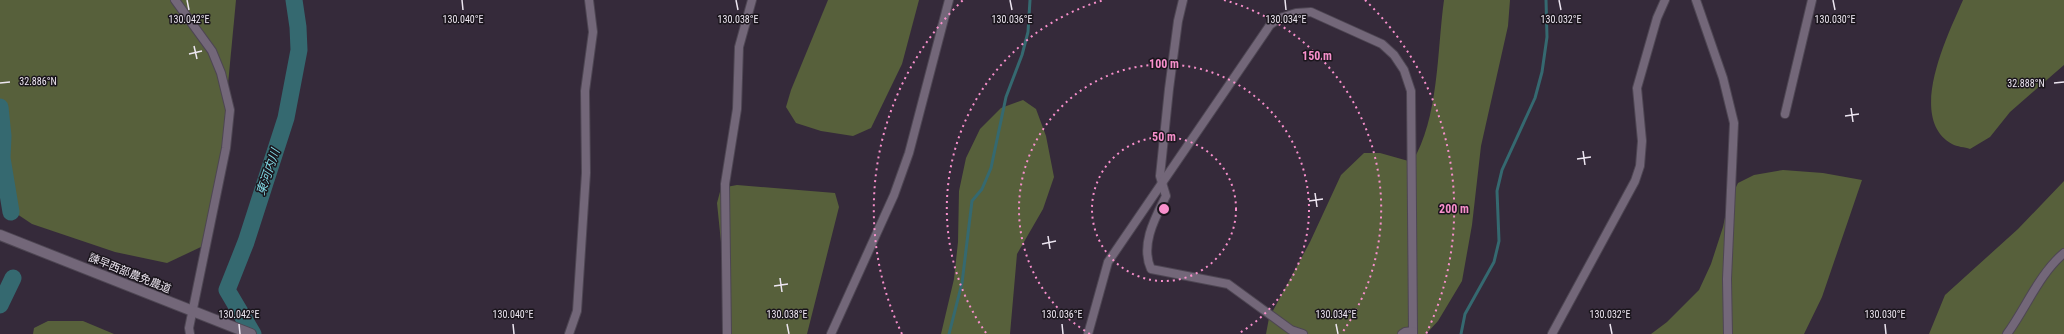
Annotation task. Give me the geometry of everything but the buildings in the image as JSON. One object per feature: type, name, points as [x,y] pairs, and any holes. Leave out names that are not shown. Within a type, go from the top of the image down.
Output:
[{"type":"street","points":[[175,0],[212,51],[221,73],[230,110],[226,148],[192,311],[189,328],[190,334]]},
{"type":"street","points":[[569,334],[577,311],[586,173],[585,91],[593,32],[589,0]]},
{"type":"street","points":[[727,334],[725,184],[737,109],[739,47],[752,0]]},
{"type":"street","points":[[831,334],[894,195],[910,153],[949,0]]},
{"type":"street","points":[[1183,0],[1178,21],[1168,89],[1160,176],[1166,196],[1153,221],[1146,258],[1151,269],[1228,284],[1290,332],[1303,334]]},
{"type":"street","points":[[1552,334],[1635,181],[1640,166],[1642,141],[1637,88],[1657,18],[1665,0]]},
{"type":"street","points":[[1696,0],[1723,78],[1734,123],[1727,279],[1728,334]]},
{"type":"street","points":[[1785,114],[1812,0]]},
{"type":"street","points":[[1088,334],[1108,262],[1270,25],[1280,18],[1296,13],[1311,12],[1382,44],[1394,55],[1404,70],[1411,91],[1413,332],[1405,332],[1402,334]]},
{"type":"street","name":"諫早西部農免農道","points":[[0,235],[251,334]]},
{"type":"street","points":[[2007,334],[2021,315],[2054,261],[2064,253]]},
{"type":"green space","points":[[0,0],[236,0],[219,179],[203,246],[167,263],[115,252],[32,224],[8,208],[0,174]]},
{"type":"green space","points":[[828,0],[919,0],[902,64],[871,128],[853,136],[821,131],[796,123],[786,107],[791,90]]},
{"type":"green space","points":[[1444,0],[1510,0],[1508,26],[1481,146],[1472,225],[1462,281],[1438,321],[1426,334],[1266,334],[1269,318],[1310,242],[1341,175],[1364,153],[1380,153],[1412,162],[1421,145],[1432,105],[1436,84]]},
{"type":"green space","points":[[1963,0],[2064,0],[2064,65],[2010,112],[1990,137],[1970,149],[1952,144],[1939,132],[1932,115],[1931,96],[1941,54]]},
{"type":"green space","points":[[1023,100],[1036,109],[1046,136],[1054,177],[1043,209],[1017,254],[1010,334],[941,334],[954,279],[958,242],[959,191],[966,158],[980,129],[1001,108]]},
{"type":"green space","points":[[1783,170],[1823,173],[1862,180],[1822,297],[1804,334],[1651,334],[1667,322],[1699,290],[1711,264],[1723,227],[1728,203],[1738,183],[1754,175]]},
{"type":"green space","points":[[2064,181],[2064,334],[1929,334],[1945,295],[2018,229]]},
{"type":"green space","points":[[737,185],[835,193],[839,207],[807,334],[724,334],[726,291],[717,203],[721,188]]},
{"type":"green space","points":[[48,321],[83,321],[114,334],[33,334],[34,328]]},
{"type":"waterway","name":"東河内川","points":[[253,334],[227,290],[246,242],[286,118],[299,50],[298,27],[294,0]]},
{"type":"waterway","points":[[949,334],[962,283],[972,201],[982,189],[991,168],[1006,97],[1022,55],[1028,32],[1030,0]]},
{"type":"waterway","points":[[1461,334],[1465,314],[1494,262],[1499,241],[1497,191],[1502,170],[1535,98],[1542,72],[1547,37],[1546,0]]},
{"type":"waterway","points":[[0,107],[3,136],[2,158],[11,212]]},
{"type":"waterway","points":[[0,305],[13,278]]}]
